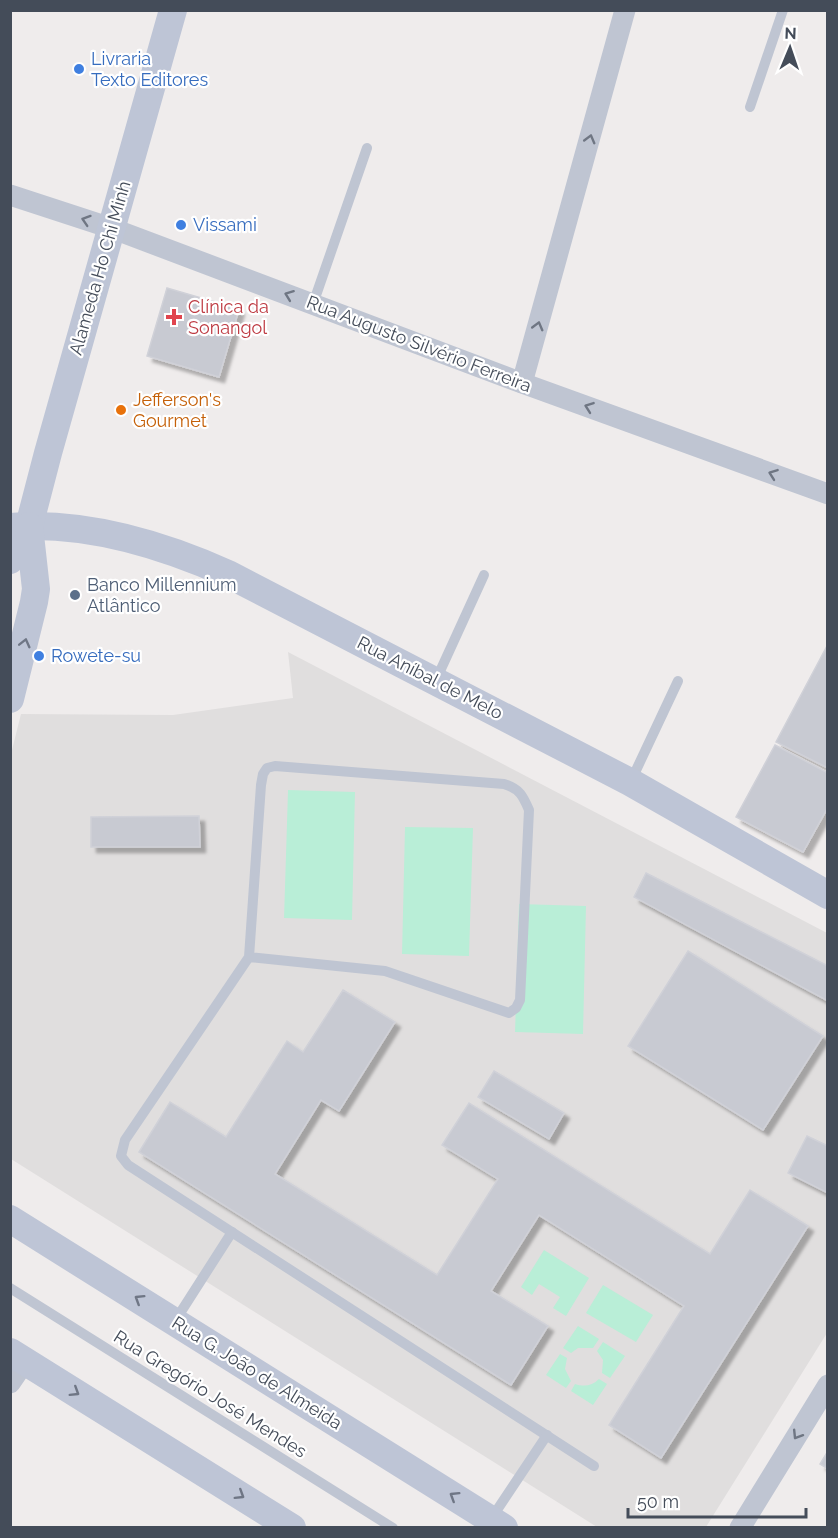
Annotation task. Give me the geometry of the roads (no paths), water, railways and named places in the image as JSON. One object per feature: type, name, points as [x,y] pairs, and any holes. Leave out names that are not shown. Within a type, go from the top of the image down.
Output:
[{"type":"street","name":"Alameda Ho Chi Minh","points":[[20,526],[111,228],[173,10]]},
{"type":"street","points":[[522,383],[625,10]]},
{"type":"street","name":"Rua Augusto Silvério Ferreira","points":[[10,195],[111,228],[522,383],[828,494]]},
{"type":"street","points":[[10,561],[20,526]]},
{"type":"street","points":[[10,699],[36,589],[20,526]]},
{"type":"street","name":"Rua Aníbal de Melo","points":[[20,526],[98,532],[158,546],[228,574],[630,782],[828,895]]},
{"type":"street","name":"Rua G. João de Almeida","points":[[10,1219],[497,1523]]},
{"type":"street","points":[[15,1366],[292,1527]]},
{"type":"street","points":[[740,1527],[828,1385]]},
{"type":"lane","points":[[750,108],[783,10]]},
{"type":"lane","points":[[312,304],[367,148]]},
{"type":"lane","points":[[436,680],[484,575]]},
{"type":"lane","points":[[630,782],[678,681]]},
{"type":"lane","points":[[249,957],[385,971],[509,1013],[516,1008],[520,1000],[529,810],[522,793],[504,784],[275,766],[267,768],[261,785],[249,957],[125,1140],[121,1156],[128,1165],[594,1466]]},
{"type":"lane","points":[[175,1322],[232,1232]]},
{"type":"lane","name":"Rua Gregório José Mendes","points":[[10,1288],[393,1527]]},
{"type":"lane","points":[[497,1523],[547,1435]]},
{"type":"place","name":"Livraria Texto Editores","points":[[79,69]]},
{"type":"place","name":"Vissami","points":[[181,225]]},
{"type":"place","name":"Clínica da Sonangol","points":[[174,317]]},
{"type":"place","name":"Jefferson's Gourmet","points":[[121,410]]},
{"type":"place","name":"Banco Millennium Atlântico","points":[[75,595]]},
{"type":"place","name":"Rowete-su","points":[[39,656]]}]
